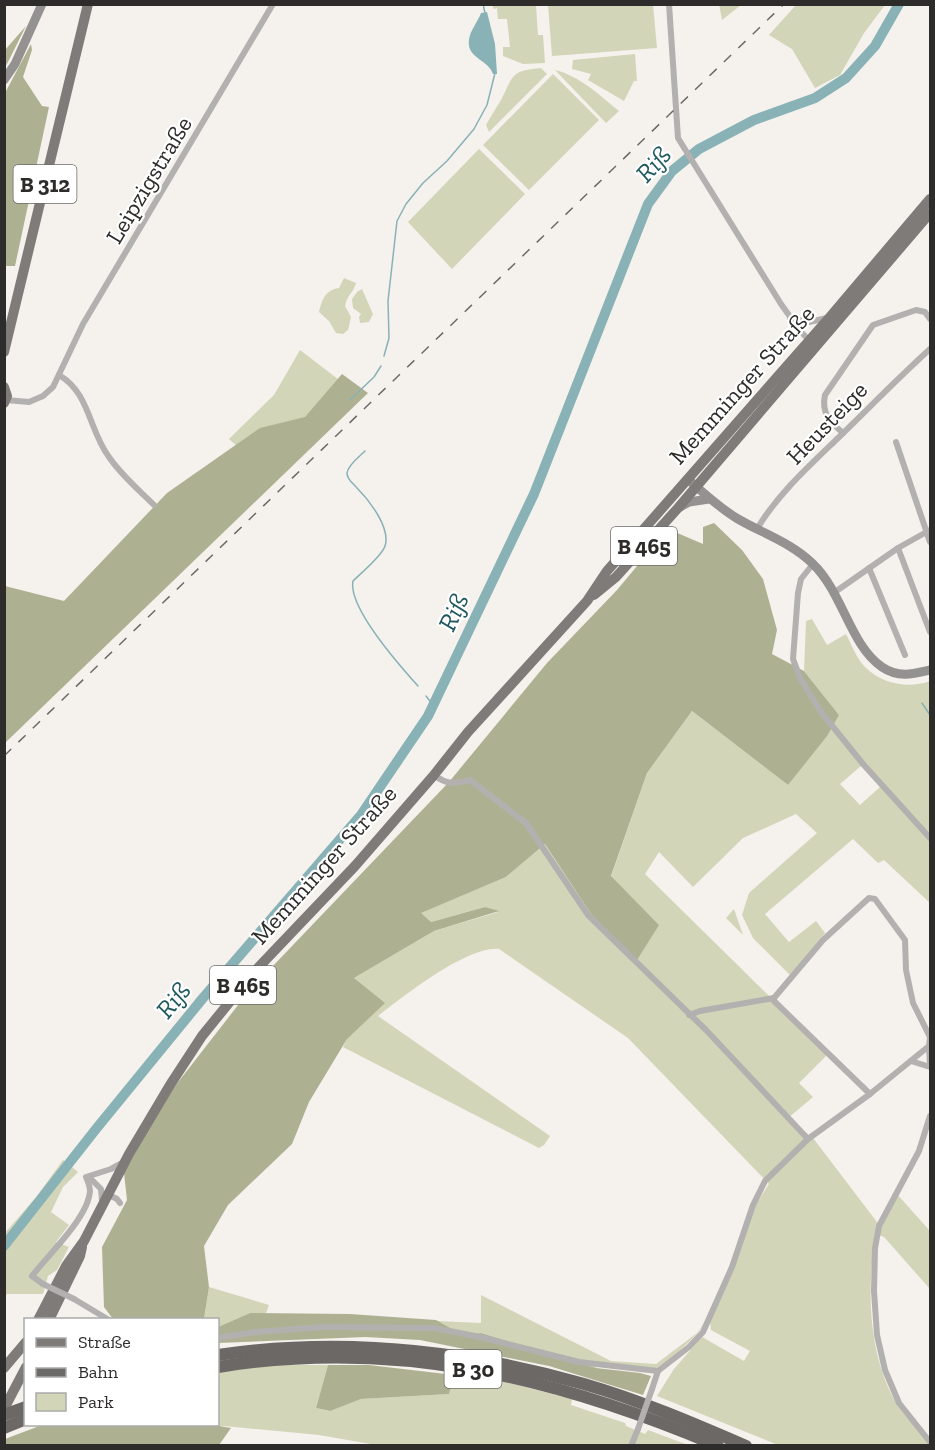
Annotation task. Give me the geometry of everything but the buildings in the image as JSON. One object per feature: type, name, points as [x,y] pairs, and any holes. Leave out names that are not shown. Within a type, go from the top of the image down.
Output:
[{"type":"highway","name":"B 30","points":[[219,1355],[294,1348],[361,1347],[488,1361],[550,1375],[615,1394],[746,1446]]},
{"type":"highway","name":"B 30","points":[[219,1367],[286,1359],[350,1358],[415,1361],[486,1371],[574,1392],[657,1420],[718,1446]]},
{"type":"highway","points":[[4,1415],[24,1408]]},
{"type":"highway","points":[[4,1428],[24,1420]]},
{"type":"main road","name":"B 312","points":[[4,352],[88,4]]},
{"type":"main road","name":"Memminger Straße","points":[[84,1241],[125,1161],[170,1084],[224,1007],[254,972],[355,866],[468,732],[587,601],[616,577],[678,508],[813,344],[830,317],[930,199]]},
{"type":"main road","name":"Memminger Straße","points":[[587,601],[607,571],[687,479],[813,344],[930,213]]},
{"type":"main road","points":[[4,387],[5,402]]},
{"type":"main road","name":"B 465","points":[[39,1318],[66,1266],[84,1241]]},
{"type":"main road","name":"B 465","points":[[50,1318],[80,1256],[84,1241]]},
{"type":"main road","points":[[4,1368],[24,1344]]},
{"type":"main road","points":[[4,1410],[24,1371]]},
{"type":"street","points":[[4,80],[15,64],[42,4]]},
{"type":"street","name":"Leipzigstraße","points":[[5,402],[37,400],[52,387],[83,324],[273,4]]},
{"type":"street","points":[[669,4],[678,138],[790,318],[813,344]]},
{"type":"street","points":[[843,433],[827,417],[824,408],[825,395],[869,330],[880,322],[916,310],[925,312],[930,319]]},
{"type":"street","points":[[790,318],[814,322],[830,317]]},
{"type":"street","name":"Heusteige","points":[[757,529],[784,494],[881,394],[930,349]]},
{"type":"street","points":[[59,375],[79,393],[109,458],[153,505]]},
{"type":"street","points":[[896,442],[930,542]]},
{"type":"street","points":[[687,479],[709,499],[737,519],[790,546],[813,564],[835,592],[858,639],[868,654],[881,666],[894,674],[905,675],[930,670]]},
{"type":"street","points":[[678,508],[689,502],[709,499]]},
{"type":"street","points":[[835,592],[898,548],[928,531]]},
{"type":"street","points":[[898,548],[930,632]]},
{"type":"street","points":[[813,564],[801,579],[798,592],[793,659],[800,678],[821,712],[863,764],[930,838]]},
{"type":"street","points":[[869,568],[905,655]]},
{"type":"street","points":[[434,775],[446,783],[454,784],[470,780],[526,823],[588,915],[706,1030],[808,1139]]},
{"type":"street","points":[[689,1015],[774,998],[823,940],[868,898],[873,898],[886,912],[905,940],[906,970],[913,1004],[930,1037],[928,1046],[930,1066],[911,1061]]},
{"type":"street","points":[[774,998],[774,1001],[870,1094]]},
{"type":"street","points":[[631,1446],[658,1371],[689,1347],[703,1332],[732,1267],[765,1181],[808,1139],[870,1094],[928,1046]]},
{"type":"street","points":[[930,1116],[920,1151],[879,1226],[875,1248],[874,1292],[880,1353],[885,1370],[899,1403],[930,1442]]},
{"type":"street","points":[[87,1177],[111,1169],[125,1161]]},
{"type":"street","points":[[98,1174],[115,1183]]},
{"type":"street","points":[[87,1177],[101,1189],[101,1209]]},
{"type":"street","points":[[87,1177],[90,1193],[79,1217],[32,1276],[106,1318]]},
{"type":"street","points":[[109,1195],[117,1198],[120,1203]]},
{"type":"street","points":[[219,1338],[256,1332],[324,1327],[434,1328],[490,1339],[579,1362],[658,1371]]},
{"type":"green space","points":[[719,4],[741,4],[741,5],[722,20]]},
{"type":"green space","points":[[492,5],[536,5],[538,35],[543,35],[545,63],[523,64],[503,56],[503,47],[510,47],[507,19],[498,19],[497,8],[494,9]]},
{"type":"green space","points":[[548,5],[653,5],[657,48],[552,56]]},
{"type":"green space","points":[[796,5],[885,5],[864,33],[840,75],[815,88],[792,49],[769,35]]},
{"type":"green space","points":[[26,26],[8,62],[5,67],[5,50]]},
{"type":"green space","points":[[31,44],[32,50],[23,77],[42,106],[49,107],[15,266],[5,266],[5,93]]},
{"type":"green space","points":[[635,54],[637,81],[634,81],[624,101],[588,80],[591,74],[572,69],[573,60]]},
{"type":"green space","points":[[541,68],[547,74],[489,132],[486,125],[514,76],[524,71]]},
{"type":"green space","points":[[555,70],[581,81],[619,111],[606,123]]},
{"type":"green space","points":[[553,74],[599,120],[529,190],[483,145]]},
{"type":"green space","points":[[479,149],[525,194],[452,269],[408,222]]},
{"type":"green space","points":[[344,278],[356,283],[345,306],[351,317],[348,330],[343,334],[336,333],[329,321],[319,312],[325,296],[330,291],[339,288]]},
{"type":"green space","points":[[362,289],[373,314],[369,322],[360,323],[361,314],[353,308],[352,299]]},
{"type":"green space","points":[[300,350],[347,386],[296,436],[238,447],[229,439],[274,395]]},
{"type":"green space","points":[[342,374],[368,393],[5,743],[5,586],[64,601],[167,493],[260,428],[305,417]]},
{"type":"green space","points":[[714,523],[742,550],[763,579],[777,630],[772,654],[804,671],[839,715],[827,736],[788,785],[692,711],[647,773],[611,876],[659,925],[637,960],[591,914],[545,844],[506,877],[421,913],[431,922],[485,907],[499,911],[434,931],[354,978],[385,1003],[347,1039],[309,1102],[292,1144],[228,1205],[204,1246],[209,1287],[204,1318],[112,1318],[104,1307],[102,1247],[127,1200],[124,1173],[165,1099],[249,991],[449,782],[547,663],[617,590],[668,529],[703,544],[703,527]]},
{"type":"green space","points":[[812,619],[827,645],[846,634],[862,664],[872,673],[887,681],[913,685],[930,681],[930,903],[884,860],[878,863],[853,839],[765,914],[789,942],[816,921],[825,933],[790,975],[753,938],[742,915],[749,893],[817,833],[796,814],[743,838],[693,887],[659,852],[645,874],[828,1054],[799,1083],[813,1097],[787,1119],[813,1138],[880,1226],[896,1193],[930,1231],[930,1289],[884,1237],[876,1234],[871,1300],[875,1345],[888,1387],[898,1406],[930,1445],[778,1445],[657,1396],[674,1369],[702,1337],[744,1361],[750,1351],[711,1330],[710,1322],[756,1204],[769,1184],[628,1038],[499,949],[470,955],[419,985],[378,1016],[550,1136],[544,1145],[539,1148],[343,1047],[347,1039],[354,978],[434,931],[498,912],[485,907],[431,922],[420,913],[506,877],[545,844],[591,914],[659,925],[611,877],[647,773],[692,711],[788,785],[839,715],[804,671],[806,621]],"holes":[[[861,766],[880,787],[860,805],[840,784]]]},
{"type":"green space","points":[[734,909],[743,935],[726,918]]},
{"type":"green space","points":[[63,1160],[78,1172],[63,1187],[51,1212],[69,1225],[56,1242],[69,1247],[57,1270],[48,1276],[43,1294],[7,1294],[5,1297],[5,1233],[37,1196]]},
{"type":"green space","points":[[209,1287],[269,1305],[266,1313],[250,1313],[219,1327],[219,1318],[204,1318]]},
{"type":"green space","points":[[481,1295],[611,1361],[656,1364],[697,1333],[656,1369],[597,1363],[596,1368],[481,1333],[464,1336],[436,1321],[481,1323]]},
{"type":"green space","points":[[250,1313],[350,1314],[436,1320],[464,1336],[481,1333],[596,1368],[651,1376],[643,1395],[549,1366],[420,1340],[365,1337],[219,1343],[219,1327]]},
{"type":"green space","points":[[274,1365],[328,1365],[316,1408],[329,1411],[361,1399],[449,1394],[454,1375],[490,1378],[572,1399],[571,1405],[625,1423],[626,1426],[645,1434],[648,1430],[688,1445],[382,1446],[319,1435],[219,1426],[220,1372]]},
{"type":"green space","points":[[328,1365],[369,1365],[454,1375],[449,1394],[361,1399],[330,1411],[316,1408]]},
{"type":"green space","points":[[39,1426],[219,1426],[231,1428],[219,1445],[5,1445],[5,1439]]},
{"type":"water","points":[[487,12],[495,44],[497,74],[493,74],[487,65],[474,55],[469,46],[471,33],[481,13]]},
{"type":"waterway","points":[[483,4],[485,13]]},
{"type":"waterway","name":"Riß","points":[[4,1246],[203,998],[361,815],[428,716],[534,494],[648,204],[672,171],[699,149],[754,120],[815,98],[846,78],[875,46],[899,4]]},
{"type":"waterway","points":[[384,356],[389,338],[388,301],[397,221],[406,204],[423,183],[447,161],[474,129],[487,105],[495,73]]},
{"type":"waterway","points":[[350,400],[374,377],[381,366]]},
{"type":"waterway","points":[[365,451],[354,461],[347,475],[378,515],[386,539],[380,555],[353,581],[354,592],[359,606],[377,636],[418,686]]},
{"type":"waterway","points":[[426,696],[433,705]]},
{"type":"waterway","points":[[922,703],[930,715]]},
{"type":"railway","points":[[4,756],[784,4]]}]
